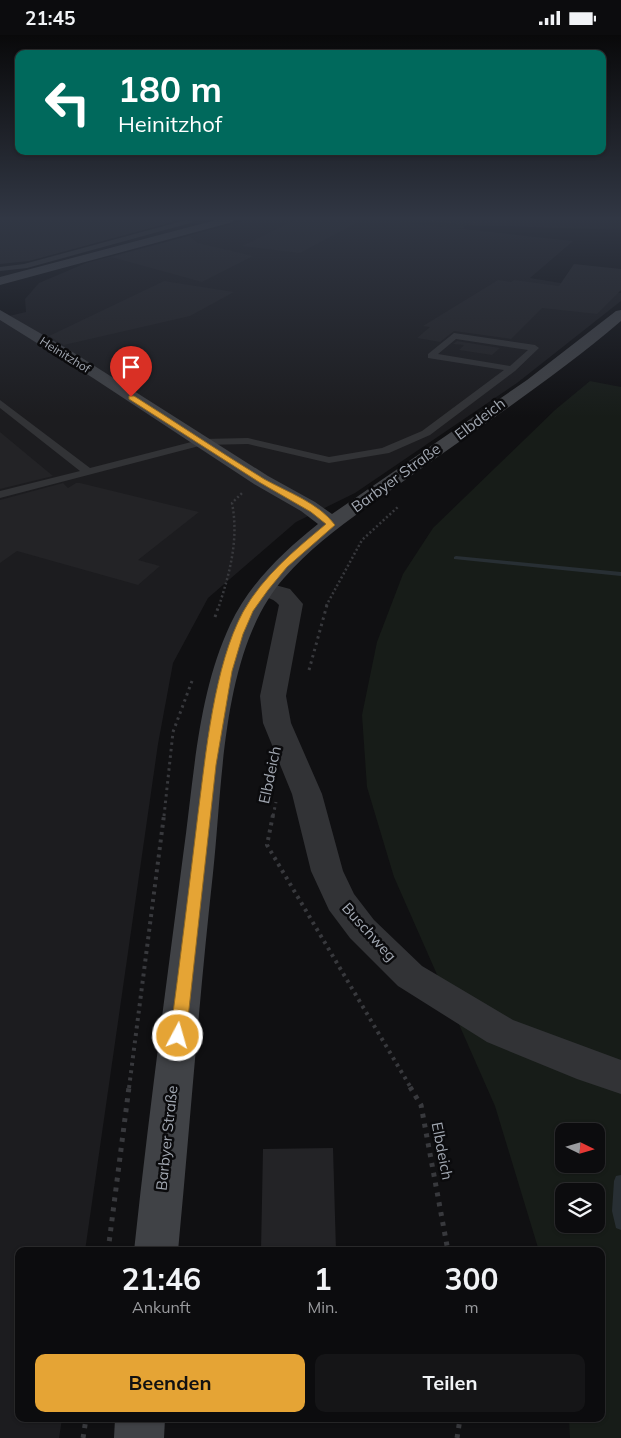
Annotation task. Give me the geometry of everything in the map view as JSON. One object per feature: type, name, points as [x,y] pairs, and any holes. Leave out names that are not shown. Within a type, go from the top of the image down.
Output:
[{"type":"street","name":"Barbyer Straße","points":[[156,1247],[186,959],[217,719],[227,671],[238,634],[248,611],[284,565],[330,525],[424,457],[557,366],[621,314]]},
{"type":"street","name":"Heinitzhof","points":[[1,315],[203,442],[261,481],[314,510],[326,518],[330,525]]},
{"type":"street","name":"Buschweg","points":[[264,589],[282,594],[291,605],[273,696],[277,723],[307,794],[326,871],[341,901],[362,929],[410,976],[500,1031],[606,1072]]},
{"type":"street","points":[[139,1438],[140,1422]]},
{"type":"lane","points":[[0,495],[203,442],[248,441],[329,460],[385,451],[426,433],[512,369],[535,348],[454,336],[431,356],[512,369]]},
{"type":"lane","points":[[0,403],[87,471]]},
{"type":"path","points":[[214,618],[232,561],[235,515],[232,503],[244,491]]},
{"type":"path","points":[[308,674],[325,609],[362,540],[406,500]]},
{"type":"path","points":[[109,1247],[174,732],[195,672]]},
{"type":"path","name":"Elbdeich","points":[[288,749],[267,845],[421,1105],[447,1247]]},
{"type":"path","points":[[83,1438],[86,1422]]},
{"type":"path","points":[[457,1438],[460,1422]]},
{"type":"shaded area","points":[[37,285],[575,285],[621,293],[621,301],[517,383],[355,493],[296,522],[208,598],[173,663],[158,744],[86,1247],[15,1247],[15,1422],[62,1422],[59,1438],[0,1438],[0,318],[26,312],[25,299]]},
{"type":"shaded area","points":[[590,381],[621,387],[621,1438],[570,1438],[569,1422],[605,1422],[605,1247],[538,1247],[495,1106],[394,877],[367,787],[362,715],[377,642],[403,574],[433,528],[555,410]]},
{"type":"building","points":[[155,285],[192,285],[234,292],[190,316],[64,345],[49,336]]},
{"type":"building","points":[[489,285],[621,285],[621,290],[597,314],[542,308],[511,339],[454,331],[440,342],[417,338],[430,327],[423,326]]},
{"type":"building","points":[[457,341],[500,348],[492,355],[459,350],[464,345],[453,344]]},
{"type":"building","points":[[0,432],[53,476],[0,489]]},
{"type":"building","points":[[63,483],[68,488],[76,483],[80,483],[199,512],[138,560],[160,566],[138,585],[17,551],[0,563],[0,500]]},
{"type":"building","points":[[333,1148],[336,1247],[261,1247],[263,1149]]},
{"type":"waterway","points":[[456,558],[621,574]]},
{"type":"waterway","points":[[621,1181],[619,1211],[621,1223]]},
{"type":"route","points":[[131,397],[261,481],[314,510],[326,518],[330,525],[284,565],[248,611],[238,634],[227,671],[210,765],[178,1036]]}]
